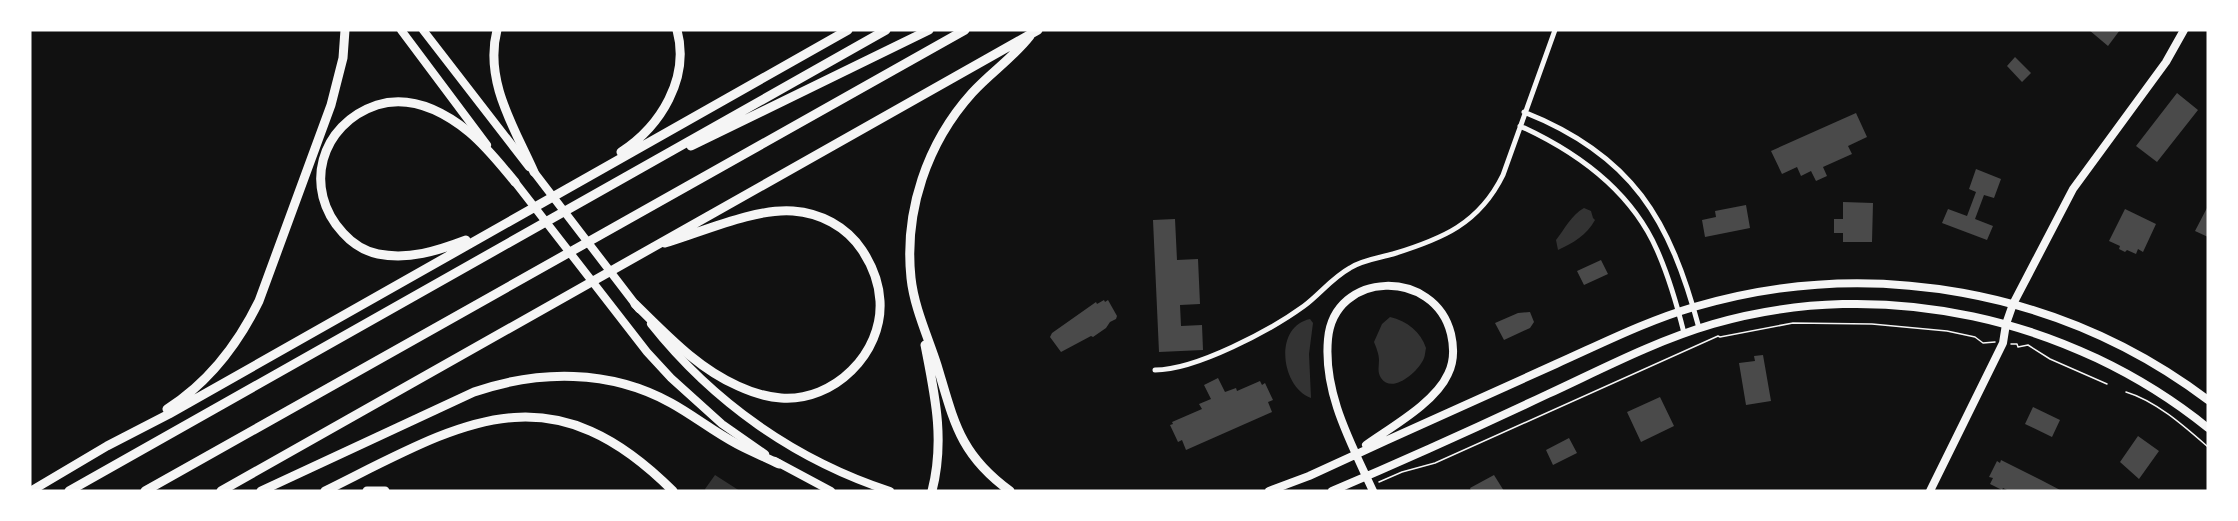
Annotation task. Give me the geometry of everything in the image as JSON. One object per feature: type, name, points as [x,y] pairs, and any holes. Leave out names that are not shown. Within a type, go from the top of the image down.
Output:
[{"type":"highway","points":[[31,491],[114,442],[189,393],[219,363],[247,327],[264,291],[331,105],[343,58],[345,30]]},
{"type":"highway","points":[[497,30],[493,62],[500,94],[534,171]]},
{"type":"highway","points":[[577,182],[629,147],[663,109],[674,90],[679,75],[681,51],[677,30]]},
{"type":"highway","points":[[114,442],[169,414],[848,30]]},
{"type":"highway","points":[[69,491],[886,30]]},
{"type":"highway","points":[[603,189],[929,30]]},
{"type":"highway","points":[[145,491],[965,30]]},
{"type":"highway","points":[[221,491],[1035,31]]},
{"type":"highway","points":[[1010,491],[979,464],[959,435],[911,278],[911,234],[918,192],[933,152],[952,119],[973,92],[1016,54],[1035,31]]},
{"type":"highway","points":[[491,230],[424,254],[395,256],[367,250],[348,239],[338,228],[325,203],[321,181],[327,148],[342,126],[357,113],[382,104],[414,103],[436,111],[469,132],[491,153],[515,182]]},
{"type":"highway","points":[[634,304],[711,372],[738,387],[783,398],[811,395],[836,384],[847,375],[865,353],[877,326],[880,301],[878,285],[868,260],[846,232],[830,221],[811,214],[787,210],[766,212],[646,250]]},
{"type":"highway","points":[[918,306],[939,425],[939,453],[932,491]]},
{"type":"highway","points":[[261,491],[474,392],[498,384],[547,376],[590,377],[635,388],[670,403],[736,444],[779,464]]},
{"type":"highway","points":[[326,491],[447,432],[490,420],[532,417],[568,423],[607,438],[635,458],[673,491]]},
{"type":"highway","points":[[367,491],[385,491]]},
{"type":"main road","points":[[401,30],[617,314],[671,378],[722,424],[779,464],[831,491]]},
{"type":"main road","points":[[423,30],[534,171],[634,304],[668,346],[693,371],[759,426],[802,453],[837,471],[890,491]]},
{"type":"main road","points":[[1930,491],[2003,343],[2006,324],[2013,304],[2081,176],[2166,62],[2184,30]]},
{"type":"main road","points":[[1269,491],[1309,476],[1653,321],[1694,307],[1752,293],[1785,288],[1844,283],[1929,287],[1984,296],[2051,316],[2113,342],[2164,370],[2208,400]]},
{"type":"main road","points":[[1348,458],[1414,411],[1441,386],[1449,373],[1453,348],[1450,328],[1439,308],[1421,293],[1399,286],[1378,286],[1367,289],[1348,300],[1334,318],[1328,339],[1328,358],[1334,400],[1344,428],[1375,487]]},
{"type":"main road","points":[[1332,491],[1452,439],[1667,339],[1699,328],[1761,313],[1806,307],[1868,304],[1926,308],[2006,324],[2055,340],[2098,358],[2168,398],[2208,428]]},
{"type":"street","points":[[1155,370],[1177,367],[1227,349],[1268,329],[1305,306],[1351,267],[1417,246],[1458,228],[1476,213],[1493,194],[1503,175],[1555,30]]},
{"type":"street","points":[[1524,112],[1581,140],[1613,165],[1632,184],[1654,212],[1668,236],[1681,266],[1699,328]]},
{"type":"street","points":[[1520,126],[1552,141],[1576,156],[1601,176],[1629,206],[1657,249],[1684,333]]},
{"type":"path","points":[[1375,487],[1402,472],[1436,463],[1718,336],[1782,324],[1903,325],[1967,335],[1985,342]]},
{"type":"path","points":[[2017,344],[2018,346],[2028,345],[2050,359],[2107,384]]},
{"type":"path","points":[[2126,392],[2139,397],[2164,413],[2208,447]]},
{"type":"shaded area","points":[[1584,208],[1591,211],[1595,220],[1592,225],[1579,238],[1558,250],[1556,240],[1572,218]]},
{"type":"shaded area","points":[[1390,317],[1412,328],[1421,337],[1426,348],[1419,367],[1403,380],[1391,384],[1380,376],[1374,342],[1382,324]]},
{"type":"shaded area","points":[[1310,319],[1313,323],[1309,354],[1311,398],[1301,392],[1293,382],[1285,357],[1290,333],[1298,324]]},
{"type":"shaded area","points":[[715,475],[740,491],[706,491],[705,489]]},
{"type":"building","points":[[2089,30],[2120,30],[2108,46]]},
{"type":"building","points":[[2015,57],[2031,73],[2022,82],[2007,66]]},
{"type":"building","points":[[2177,93],[2198,110],[2157,162],[2136,146]]},
{"type":"building","points":[[1856,113],[1867,137],[1848,146],[1852,154],[1823,167],[1827,176],[1816,181],[1811,171],[1801,176],[1797,167],[1782,174],[1771,151]]},
{"type":"building","points":[[1976,169],[2001,179],[1994,198],[1984,195],[1975,219],[1993,226],[1987,240],[1942,223],[1948,209],[1967,216],[1976,192],[1969,189]]},
{"type":"building","points":[[1843,202],[1873,203],[1872,242],[1843,242],[1843,233],[1834,233],[1834,219],[1843,219]]},
{"type":"building","points":[[1746,205],[1750,228],[1705,237],[1702,220],[1716,217],[1715,211]]},
{"type":"building","points":[[2208,206],[2208,237],[2195,231]]},
{"type":"building","points":[[2125,209],[2156,224],[2143,252],[2138,249],[2136,254],[2127,250],[2125,252],[2119,249],[2120,246],[2109,241]]},
{"type":"building","points":[[1175,219],[1177,260],[1198,259],[1200,304],[1180,305],[1181,326],[1202,325],[1203,350],[1159,352],[1153,220]]},
{"type":"building","points":[[1601,260],[1608,274],[1584,285],[1577,271]]},
{"type":"building","points":[[1104,300],[1105,302],[1108,300],[1117,316],[1116,319],[1093,337],[1061,352],[1050,337],[1052,333],[1096,302],[1097,304]]},
{"type":"building","points":[[1530,312],[1534,322],[1530,328],[1504,340],[1495,323],[1518,313]]},
{"type":"building","points":[[1763,355],[1771,401],[1746,405],[1739,363],[1755,361],[1754,356]]},
{"type":"building","points":[[1218,378],[1225,392],[1236,388],[1237,391],[1260,381],[1262,385],[1265,383],[1273,400],[1268,402],[1272,412],[1186,450],[1182,440],[1178,442],[1170,425],[1202,409],[1199,404],[1211,399],[1204,385]]},
{"type":"building","points":[[1660,397],[1674,426],[1641,442],[1627,412]]},
{"type":"building","points":[[2033,407],[2060,420],[2052,437],[2025,424]]},
{"type":"building","points":[[2138,436],[2159,451],[2139,479],[2120,462]]},
{"type":"building","points":[[1569,438],[1577,453],[1553,465],[1546,450]]},
{"type":"building","points":[[2001,460],[2062,491],[2009,491],[1990,484],[1993,478],[1989,477],[1997,461],[2000,463]]},
{"type":"building","points":[[1494,475],[1504,491],[1471,491],[1470,488]]}]
